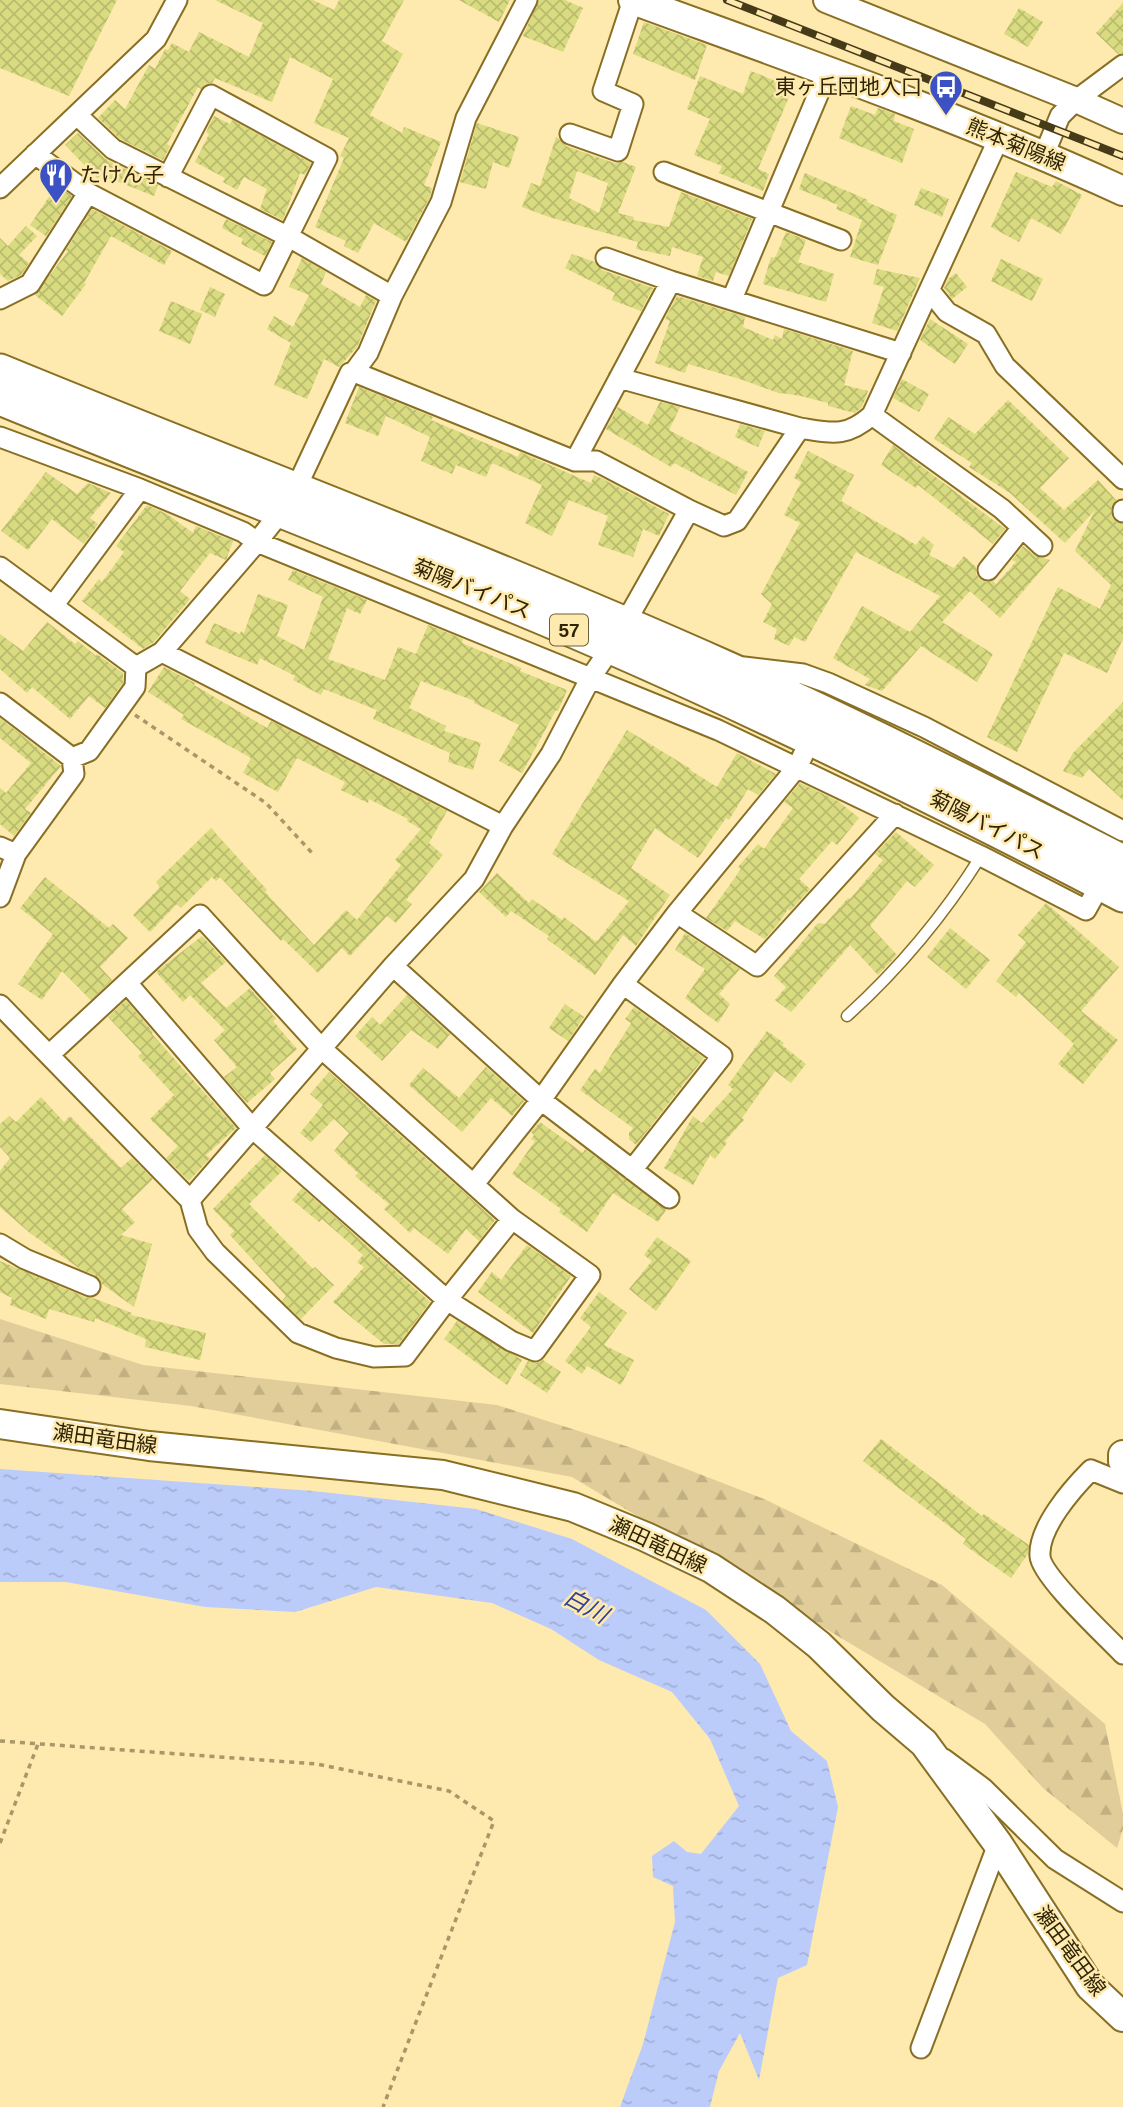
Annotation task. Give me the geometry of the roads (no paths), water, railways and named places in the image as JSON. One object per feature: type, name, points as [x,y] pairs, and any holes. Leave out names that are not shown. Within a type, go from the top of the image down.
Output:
[{"type":"highway","name":"菊陽バイパス","points":[[0,371],[288,501]]},
{"type":"highway","name":"菊陽バイパス","points":[[0,398],[288,501],[530,583],[804,752],[1116,880]]},
{"type":"highway","name":"菊陽バイパス","points":[[618,637],[722,666],[917,740],[1116,880]]},
{"type":"main road","name":"熊本菊陽線","points":[[633,0],[828,71],[1044,155],[1123,191]]},
{"type":"main road","name":"瀬田竜田線","points":[[0,1424],[149,1446],[443,1475],[573,1507],[711,1568],[775,1610],[819,1645],[883,1708],[924,1743],[998,1844],[1090,1986],[1123,2017]]},
{"type":"main road","points":[[1123,1455],[1123,1461]]},
{"type":"street","points":[[0,188],[156,39],[177,0]]},
{"type":"street","points":[[136,667],[162,652],[257,542],[288,501],[350,373],[354,372],[368,353],[392,296],[441,202],[466,118],[527,0]]},
{"type":"street","points":[[570,134],[618,151],[633,104],[603,91],[633,0]]},
{"type":"street","points":[[826,0],[1123,121]]},
{"type":"street","points":[[1044,155],[1060,116],[1076,100],[1123,65]]},
{"type":"street","points":[[732,299],[828,71]]},
{"type":"street","points":[[35,154],[88,193],[264,285],[327,158],[211,95],[168,177]]},
{"type":"street","points":[[78,116],[113,149],[289,237],[392,296]]},
{"type":"street","points":[[619,378],[800,428],[831,433],[847,432],[872,415],[999,138]]},
{"type":"street","points":[[663,172],[841,240]]},
{"type":"street","points":[[0,299],[30,284],[88,193]]},
{"type":"street","points":[[607,258],[671,281],[901,353]]},
{"type":"street","points":[[575,461],[671,281]]},
{"type":"street","points":[[930,291],[947,312],[986,334],[1005,366],[1123,479]]},
{"type":"street","points":[[354,372],[575,461],[596,461],[724,526],[737,521],[800,428]]},
{"type":"street","points":[[872,415],[1002,509],[1042,546]]},
{"type":"street","points":[[0,437],[140,489],[243,532],[257,542],[718,730],[804,752],[895,814],[1086,910],[1116,880]]},
{"type":"street","points":[[53,606],[140,489]]},
{"type":"street","points":[[190,1200],[393,966],[474,879],[503,826],[551,754],[591,677],[618,637],[689,510]]},
{"type":"street","points":[[988,570],[1021,529]]},
{"type":"street","points":[[0,567],[136,667]]},
{"type":"street","points":[[162,652],[503,826]]},
{"type":"street","points":[[72,758],[89,751],[135,687],[136,667]]},
{"type":"street","points":[[0,703],[72,758],[74,774],[8,851],[0,897]]},
{"type":"street","points":[[917,740],[1123,831]]},
{"type":"street","points":[[474,1184],[541,1100],[623,984],[804,752]]},
{"type":"street","points":[[677,914],[757,966],[895,814]]},
{"type":"street","points":[[49,1055],[200,915],[322,1049],[512,1219],[590,1275],[535,1351],[511,1341],[447,1300],[252,1128],[127,983]]},
{"type":"street","points":[[393,966],[541,1100],[669,1198]]},
{"type":"street","points":[[623,984],[722,1056],[632,1170]]},
{"type":"street","points":[[0,1005],[190,1200],[198,1229],[215,1252],[298,1333],[336,1348],[374,1357],[405,1356],[512,1219]]},
{"type":"street","points":[[0,1244],[25,1259],[90,1286]]},
{"type":"street","points":[[1117,1648],[1056,1586],[1039,1558],[1044,1530],[1091,1470],[1123,1483]]},
{"type":"street","points":[[924,1743],[983,1788],[1055,1859],[1123,1902]]},
{"type":"street","points":[[921,2048],[998,1844]]},
{"type":"lane","points":[[847,1016],[885,981],[957,894],[981,856]]},
{"type":"water","name":"白川","points":[[0,1469],[313,1491],[476,1509],[572,1539],[706,1610],[760,1664],[791,1731],[827,1761],[838,1807],[807,1965],[778,1978],[759,2080],[740,2033],[719,2071],[710,2107],[620,2107],[643,2044],[675,1922],[673,1886],[653,1877],[652,1856],[674,1841],[687,1852],[701,1854],[739,1806],[710,1739],[672,1692],[599,1660],[551,1629],[492,1603],[376,1587],[295,1612],[205,1607],[66,1582],[0,1582]]},
{"type":"railway","points":[[727,0],[1123,156]]},
{"type":"place","name":"東ヶ丘団地入口","points":[[946,117]]},
{"type":"place","name":"たけん子","points":[[56,205]]}]
